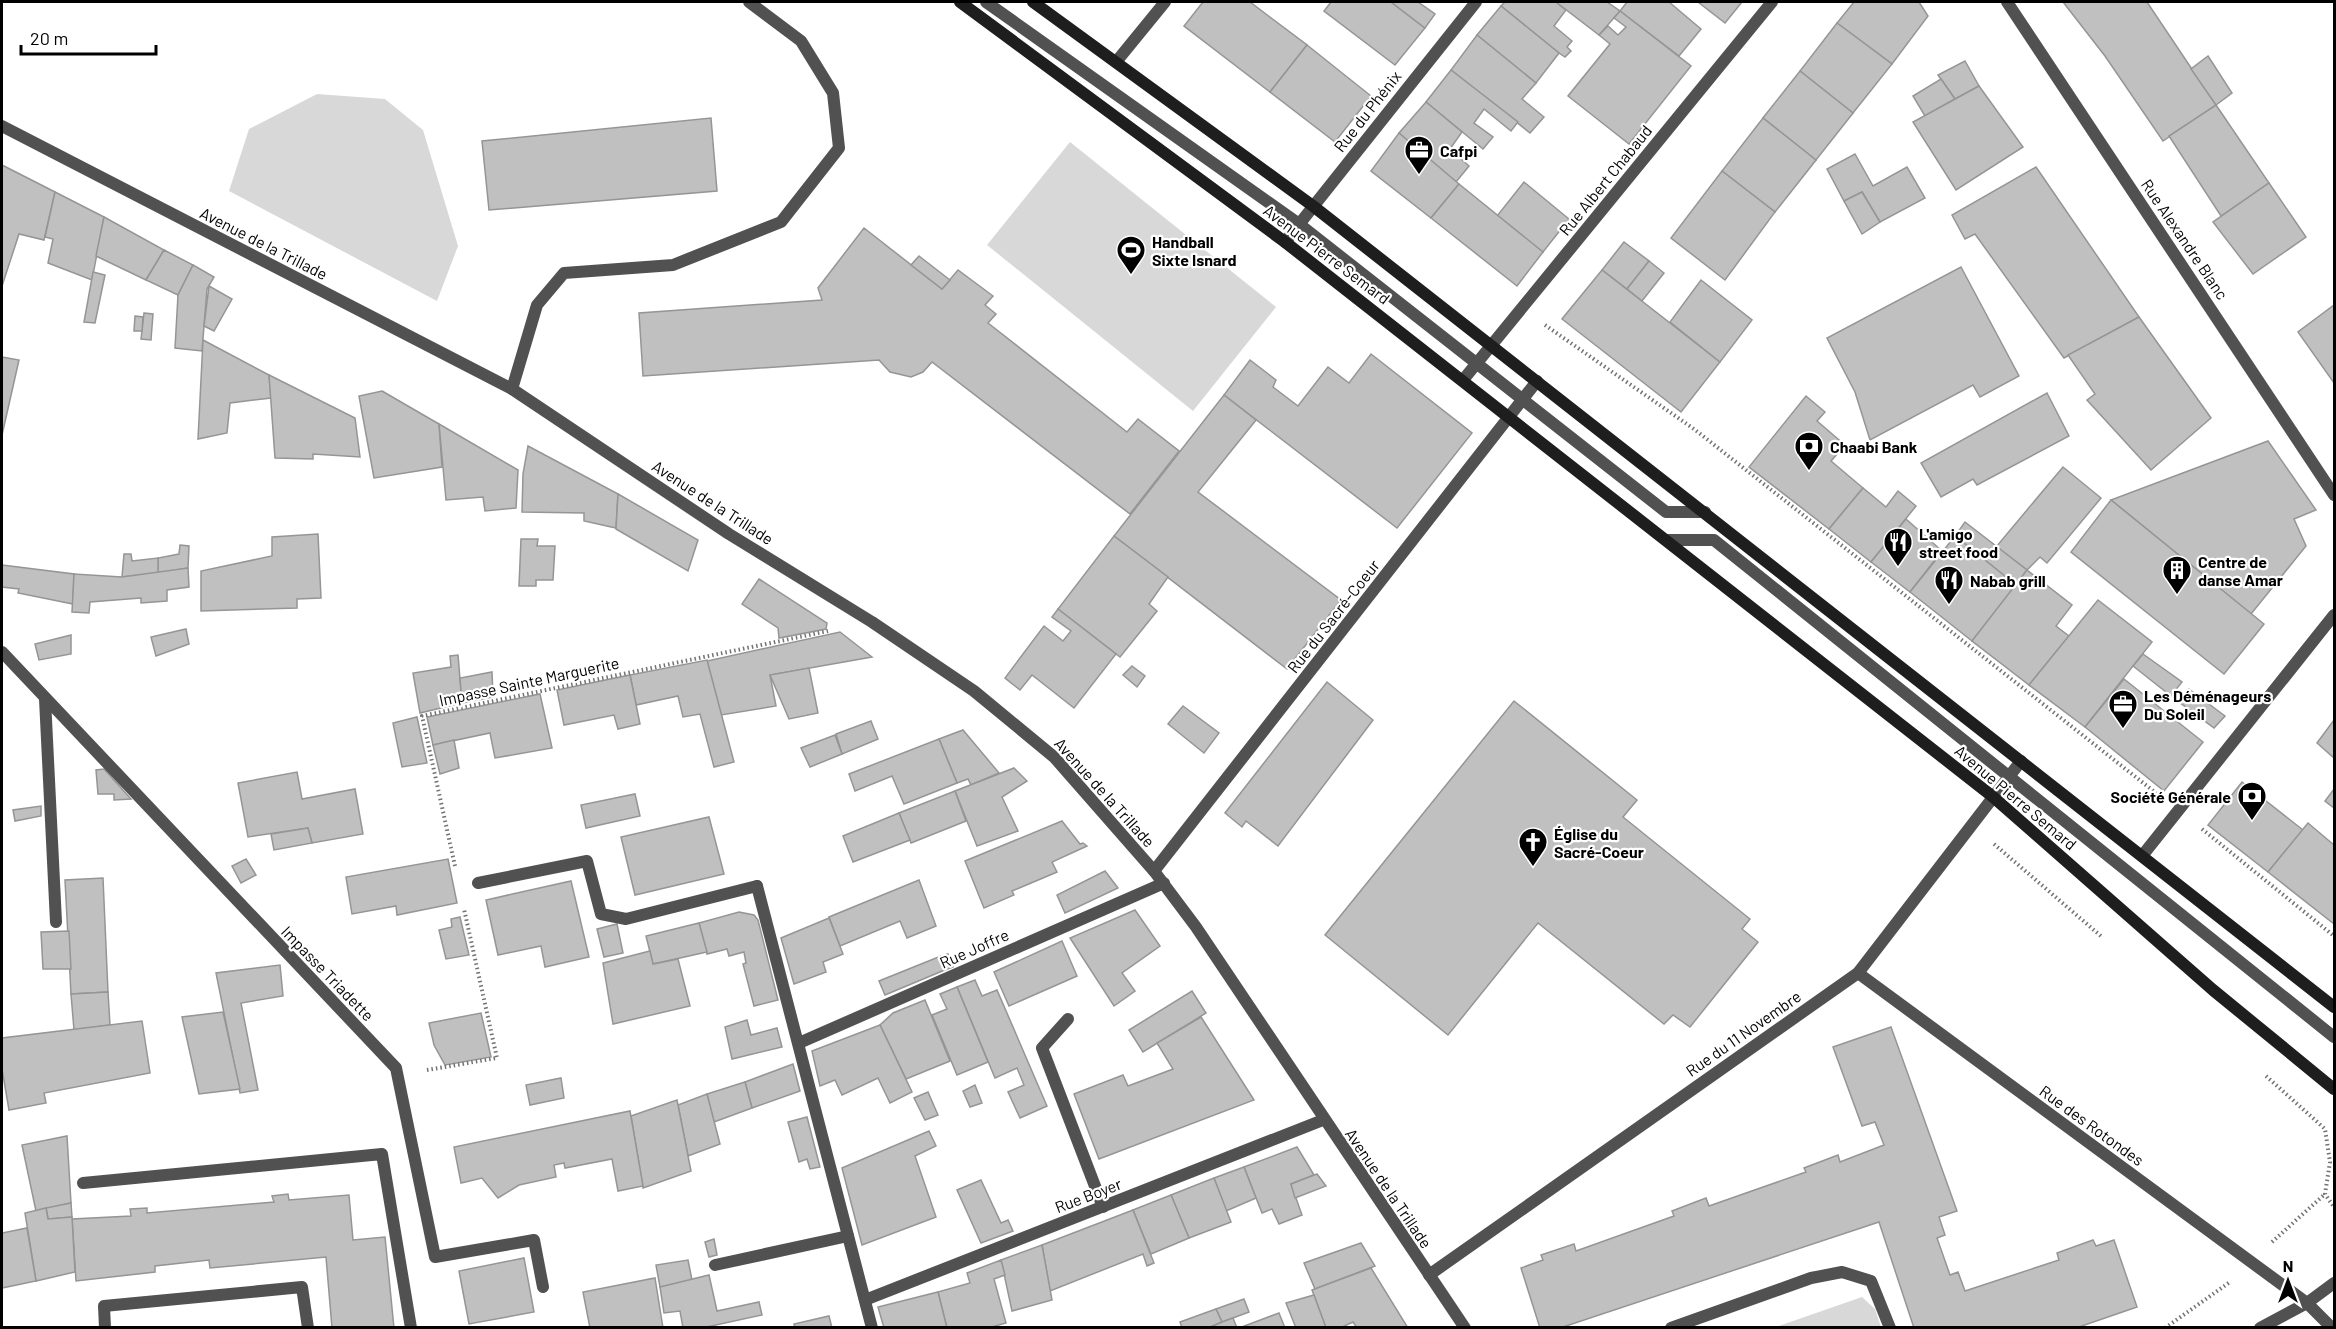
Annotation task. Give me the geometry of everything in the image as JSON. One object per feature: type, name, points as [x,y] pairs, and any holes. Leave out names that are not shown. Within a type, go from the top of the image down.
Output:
[{"type":"main road","name":"Avenue Pierre Semard","points":[[960,2],[1285,242],[1992,796],[2213,990],[2334,1089]]},
{"type":"main road","name":"Avenue Pierre Semard","points":[[1033,2],[1313,206],[2334,1007]]},
{"type":"street","points":[[512,389],[537,305],[564,273],[673,264],[781,222],[840,148],[834,93],[801,41],[749,2]]},
{"type":"street","name":"Avenue Pierre Semard","points":[[986,2],[1299,224],[1524,398],[1666,512],[1705,512]]},
{"type":"street","points":[[1116,63],[1165,2]]},
{"type":"street","name":"Rue du Phénix","points":[[1285,242],[1476,2]]},
{"type":"street","name":"Rue Albert Chabaud","points":[[1463,380],[1772,2]]},
{"type":"street","name":"Rue Alexandre Blanc","points":[[2007,2],[2334,495]]},
{"type":"street","name":"Avenue de la Trillade","points":[[2,126],[512,389],[729,534],[872,622],[974,691],[1054,757],[1154,871],[1196,927],[1323,1120],[1465,1328]]},
{"type":"street","name":"Rue du Sacré-Coeur","points":[[1154,871],[1537,381]]},
{"type":"street","name":"Avenue Pierre Semard","points":[[1668,540],[1714,540],[2334,1037]]},
{"type":"street","points":[[2142,856],[2334,615]]},
{"type":"street","name":"Impasse Triadette","points":[[2,652],[396,1068],[435,1257],[534,1240],[543,1287]]},
{"type":"street","points":[[45,699],[56,922]]},
{"type":"street","name":"Rue du 11 Novembre","points":[[1429,1275],[1858,973],[2021,760]]},
{"type":"street","points":[[478,884],[587,861],[601,914],[627,919],[757,886],[872,1328]]},
{"type":"street","name":"Rue Joffre","points":[[799,1043],[1164,884]]},
{"type":"street","name":"Rue des Rotondes","points":[[1858,973],[2307,1303],[2332,1328]]},
{"type":"street","points":[[1068,1019],[1042,1048],[1103,1207]]},
{"type":"street","name":"Rue Boyer","points":[[865,1300],[1323,1120]]},
{"type":"street","points":[[83,1184],[382,1154],[411,1328]]},
{"type":"street","points":[[715,1265],[848,1236]]},
{"type":"street","points":[[1671,1328],[1811,1278],[1842,1272],[1871,1281],[1890,1328]]},
{"type":"street","points":[[2260,1328],[2307,1303],[2334,1283]]},
{"type":"street","points":[[105,1328],[104,1306],[302,1287],[308,1328]]},
{"type":"path","points":[[1521,308],[1694,429],[2179,810],[2334,936]]},
{"type":"path","name":"Impasse Sainte Marguerite","points":[[457,876],[422,716],[872,622]]},
{"type":"path","points":[[1969,826],[2104,938]]},
{"type":"path","points":[[397,1076],[497,1058],[462,899]]},
{"type":"path","points":[[2264,1074],[2325,1129],[2330,1162],[2325,1194],[2334,1207]]},
{"type":"shaded area","points":[[317,94],[385,99],[423,130],[458,246],[437,301],[229,191],[249,129]]},
{"type":"shaded area","name":"Handball Sixte Isnard","points":[[1070,142],[1276,307],[1193,411],[987,245]]},
{"type":"shaded area","points":[[1862,1297],[1875,1309],[1881,1327],[1776,1327]]},
{"type":"building","points":[[1203,2],[1250,2],[1307,45],[1270,92],[1184,26]]},
{"type":"building","points":[[1331,2],[1391,2],[1425,28],[1395,65],[1324,11]]},
{"type":"building","points":[[1391,2],[1418,2],[1435,14],[1425,28]]},
{"type":"building","points":[[1505,2],[1556,2],[1566,10],[1554,26],[1572,41],[1567,47],[1571,51],[1565,57],[1559,53],[1501,6]]},
{"type":"building","points":[[1556,2],[1607,2],[1620,11],[1599,35]]},
{"type":"building","points":[[1627,2],[1669,2],[1701,29],[1679,56],[1620,11]]},
{"type":"building","points":[[1698,2],[1742,2],[1725,23]]},
{"type":"building","points":[[1854,2],[1919,2],[1928,16],[1892,64],[1837,23]]},
{"type":"building","points":[[2063,2],[2147,2],[2216,105],[2163,141],[2105,56]]},
{"type":"building","points":[[1501,6],[1559,53],[1536,83],[1477,35]]},
{"type":"building","points":[[1620,11],[1691,66],[1629,144],[1568,96],[1610,44],[1599,35],[1608,26],[1618,35],[1626,27],[1614,18]]},
{"type":"building","points":[[1837,23],[1892,64],[1853,113],[1800,71]]},
{"type":"building","points":[[1477,35],[1536,83],[1522,99],[1544,117],[1530,133],[1451,70]]},
{"type":"building","points":[[1307,45],[1371,96],[1335,142],[1270,92]]},
{"type":"building","points":[[2208,56],[2232,93],[2216,105],[2191,69]]},
{"type":"building","points":[[1965,61],[1979,86],[1955,99],[1938,75]]},
{"type":"building","points":[[1451,70],[1518,122],[1511,131],[1484,109],[1474,123],[1493,137],[1483,149],[1426,102]]},
{"type":"building","points":[[1800,71],[1853,113],[1816,160],[1763,118]]},
{"type":"building","points":[[1941,79],[1955,99],[1925,116],[1913,96]]},
{"type":"building","points":[[1979,86],[2023,147],[1956,190],[1913,122]]},
{"type":"building","points":[[1426,102],[1462,132],[1450,149],[1469,166],[1456,182],[1399,133]]},
{"type":"building","points":[[2216,105],[2269,183],[2221,216],[2169,136]]},
{"type":"building","points":[[711,118],[717,191],[489,210],[482,141]]},
{"type":"building","points":[[1763,118],[1816,160],[1775,212],[1722,171]]},
{"type":"building","points":[[1399,133],[1459,184],[1431,218],[1371,171]]},
{"type":"building","points":[[1855,154],[1873,186],[1907,167],[1925,198],[1880,222],[1862,192],[1844,201],[1827,169]]},
{"type":"building","points":[[2,165],[55,192],[44,240],[19,234],[2,286]]},
{"type":"building","points":[[2036,167],[2139,317],[2064,358],[1975,234],[1965,239],[1952,215]]},
{"type":"building","points":[[1722,171],[1775,212],[1725,280],[1671,238]]},
{"type":"building","points":[[1524,182],[1569,219],[1543,252],[1497,216]]},
{"type":"building","points":[[2269,183],[2306,237],[2253,274],[2213,222]]},
{"type":"building","points":[[1459,184],[1543,252],[1517,286],[1431,218]]},
{"type":"building","points":[[55,192],[104,217],[92,280],[48,263],[53,239],[45,237]]},
{"type":"building","points":[[1862,192],[1880,222],[1862,234],[1844,201]]},
{"type":"building","points":[[104,217],[164,250],[146,280],[96,256]]},
{"type":"building","points":[[864,228],[942,289],[958,270],[993,296],[985,305],[996,314],[988,323],[1127,432],[1138,419],[1179,451],[1130,514],[932,362],[923,372],[911,377],[890,372],[879,360],[643,376],[639,313],[822,300],[818,288]]},
{"type":"building","points":[[1624,242],[1649,261],[1627,289],[1602,270]]},
{"type":"building","points":[[164,250],[193,265],[178,295],[146,280]]},
{"type":"building","points":[[919,256],[950,280],[942,289],[911,265]]},
{"type":"building","points":[[1649,261],[1664,273],[1642,301],[1627,289]]},
{"type":"building","points":[[193,265],[214,277],[207,289],[202,351],[175,348],[178,295]]},
{"type":"building","points":[[1961,267],[2019,376],[1980,397],[1973,385],[1870,440],[1855,392],[1827,338]]},
{"type":"building","points":[[1602,270],[1720,362],[1681,412],[1562,319]]},
{"type":"building","points":[[93,272],[105,275],[95,323],[84,322]]},
{"type":"building","points":[[1701,280],[1752,320],[1720,362],[1670,322]]},
{"type":"building","points":[[209,286],[232,299],[214,331],[204,326]]},
{"type":"building","points":[[2334,305],[2334,383],[2298,332]]},
{"type":"building","points":[[144,313],[153,314],[151,340],[141,339]]},
{"type":"building","points":[[135,316],[143,317],[142,331],[134,331]]},
{"type":"building","points":[[2139,317],[2211,418],[2151,470],[2087,400],[2095,394],[2068,355]]},
{"type":"building","points":[[203,340],[269,375],[271,398],[230,403],[227,433],[198,439]]},
{"type":"building","points":[[1371,354],[1472,433],[1397,528],[1224,395],[1250,360],[1276,380],[1273,387],[1298,406],[1328,367],[1349,383]]},
{"type":"building","points":[[2,357],[19,360],[2,435]]},
{"type":"building","points":[[269,375],[355,418],[360,457],[313,454],[313,459],[275,458]]},
{"type":"building","points":[[382,391],[439,424],[442,467],[374,478],[359,396]]},
{"type":"building","points":[[2047,393],[2069,436],[1977,485],[1973,479],[1941,497],[1921,463]]},
{"type":"building","points":[[1224,395],[1256,420],[1198,492],[1341,600],[1287,669],[1114,536]]},
{"type":"building","points":[[1806,396],[1825,412],[1817,421],[1845,445],[1831,461],[1863,488],[1829,529],[1749,467]]},
{"type":"building","points":[[439,424],[518,470],[516,508],[485,511],[483,497],[446,500]]},
{"type":"building","points":[[2268,441],[2316,510],[2294,519],[2306,546],[2251,614],[2111,500]]},
{"type":"building","points":[[528,446],[618,494],[616,528],[584,521],[584,513],[522,512],[523,474]]},
{"type":"building","points":[[2063,467],[2101,498],[2047,563],[2040,557],[2027,570],[1996,547]]},
{"type":"building","points":[[1863,488],[1886,507],[1898,491],[1916,506],[1871,562],[1829,529]]},
{"type":"building","points":[[618,494],[698,540],[688,571],[616,529]]},
{"type":"building","name":"Centre de danse Amar","points":[[2111,500],[2264,624],[2224,674],[2071,552]]},
{"type":"building","points":[[1906,519],[1942,551],[1910,592],[1871,562]]},
{"type":"building","points":[[1965,522],[2027,570],[2016,585],[1955,536]]},
{"type":"building","points":[[318,534],[321,598],[297,599],[297,608],[201,611],[201,571],[272,556],[272,537]]},
{"type":"building","points":[[1114,536],[1168,577],[1149,604],[1157,611],[1120,657],[1058,609]]},
{"type":"building","points":[[1955,536],[2016,585],[1972,641],[1910,592]]},
{"type":"building","points":[[521,539],[538,539],[537,546],[555,546],[553,580],[536,580],[536,586],[519,586]]},
{"type":"building","points":[[180,545],[189,546],[188,568],[158,573],[158,558],[179,554]]},
{"type":"building","points":[[124,554],[131,554],[132,561],[158,558],[158,573],[122,577]]},
{"type":"building","points":[[2,565],[74,574],[73,604],[18,593],[19,589],[2,587]]},
{"type":"building","points":[[188,568],[189,587],[167,590],[167,601],[141,603],[141,598],[90,602],[89,613],[72,612],[74,574],[122,577]]},
{"type":"building","points":[[2027,570],[2072,605],[2056,626],[2069,636],[2029,685],[1972,641]]},
{"type":"building","points":[[759,579],[827,623],[826,629],[779,638],[778,628],[742,604]]},
{"type":"building","points":[[2098,600],[2152,642],[2085,727],[2029,685]]},
{"type":"building","points":[[1058,609],[1116,654],[1074,708],[1032,675],[1020,690],[1005,678],[1044,626],[1063,641],[1071,631],[1052,617]]},
{"type":"building","points":[[186,629],[189,644],[156,656],[151,637]]},
{"type":"building","points":[[840,632],[872,657],[770,675],[776,706],[721,715],[707,661]]},
{"type":"building","points":[[71,635],[71,654],[39,660],[35,644]]},
{"type":"building","points":[[2143,654],[2182,682],[2171,696],[2133,666]]},
{"type":"building","points":[[458,655],[462,703],[420,713],[413,673],[451,667],[450,656]]},
{"type":"building","points":[[707,660],[734,762],[714,767],[700,714],[683,717],[678,696],[636,705],[630,675]]},
{"type":"building","points":[[1132,666],[1145,676],[1137,687],[1123,675]]},
{"type":"building","points":[[809,668],[818,713],[789,719],[770,675]]},
{"type":"building","points":[[492,672],[493,697],[462,703],[460,678]]},
{"type":"building","points":[[630,675],[640,724],[618,729],[614,715],[564,725],[557,690]]},
{"type":"building","points":[[2124,679],[2203,742],[2164,791],[2085,727]]},
{"type":"building","points":[[1327,682],[1373,720],[1278,846],[1246,821],[1242,827],[1225,813]]},
{"type":"building","points":[[2189,689],[2225,716],[2214,728],[2179,702]]},
{"type":"building","points":[[540,694],[552,748],[495,758],[490,733],[433,745],[427,717]]},
{"type":"building","name":"Église du Sacré-Coeur","points":[[1514,701],[1637,800],[1623,817],[1750,919],[1742,929],[1758,942],[1690,1027],[1673,1015],[1664,1024],[1538,923],[1448,1035],[1325,935]]},
{"type":"building","points":[[1183,706],[1219,733],[1204,753],[1168,724]]},
{"type":"building","points":[[417,717],[427,763],[402,767],[393,723]]},
{"type":"building","points":[[2334,720],[2334,758],[2317,743]]},
{"type":"building","points":[[871,721],[878,739],[842,754],[836,734]]},
{"type":"building","points":[[963,730],[999,773],[971,785],[968,779],[957,783],[939,739]]},
{"type":"building","points":[[835,735],[842,754],[810,767],[801,748]]},
{"type":"building","points":[[939,739],[957,783],[904,804],[892,776],[855,791],[849,774]]},
{"type":"building","points":[[454,740],[459,768],[440,774],[433,745]]},
{"type":"building","points":[[1014,768],[1027,781],[1002,797],[1018,831],[977,846],[955,791]]},
{"type":"building","points":[[104,769],[131,799],[114,800],[114,794],[98,794],[96,770]]},
{"type":"building","points":[[297,772],[302,799],[355,789],[363,834],[312,843],[308,828],[248,837],[238,783]]},
{"type":"building","points":[[2242,782],[2303,830],[2268,872],[2208,825]]},
{"type":"building","points":[[2334,789],[2334,808],[2325,801]]},
{"type":"building","points":[[955,791],[966,821],[911,843],[899,813]]},
{"type":"building","points":[[635,794],[640,816],[586,828],[581,805]]},
{"type":"building","points":[[41,806],[41,816],[15,821],[13,810]]},
{"type":"building","points":[[899,813],[910,840],[853,862],[843,836]]},
{"type":"building","points":[[709,817],[724,874],[635,895],[621,837]]},
{"type":"building","points":[[1062,821],[1080,844],[1087,846],[1052,862],[1057,872],[1012,891],[1014,895],[984,908],[965,861]]},
{"type":"building","points":[[2308,823],[2334,845],[2334,924],[2268,872]]},
{"type":"building","points":[[308,828],[312,843],[274,850],[271,834]]},
{"type":"building","points":[[246,859],[256,875],[241,883],[232,866]]},
{"type":"building","points":[[448,859],[457,903],[397,915],[396,906],[352,914],[346,877]]},
{"type":"building","points":[[1105,871],[1118,888],[1065,913],[1057,895]]},
{"type":"building","points":[[103,878],[108,992],[71,994],[65,880]]},
{"type":"building","points":[[919,880],[936,926],[907,938],[900,921],[840,946],[829,917]]},
{"type":"building","points":[[571,881],[589,957],[545,967],[541,946],[498,955],[486,900]]},
{"type":"building","points":[[1135,910],[1160,946],[1122,973],[1135,991],[1114,1006],[1070,938]]},
{"type":"building","points":[[739,912],[754,915],[758,920],[778,1000],[754,1006],[743,964],[746,963],[744,952],[729,956],[727,949],[707,954],[699,923]]},
{"type":"building","points":[[460,917],[469,955],[446,959],[439,930],[452,927],[451,919]]},
{"type":"building","points":[[829,918],[843,954],[823,962],[826,972],[794,984],[781,938]]},
{"type":"building","points":[[699,923],[707,952],[653,964],[646,936]]},
{"type":"building","points":[[617,924],[623,953],[604,957],[597,929]]},
{"type":"building","points":[[69,931],[71,969],[43,969],[41,932]]},
{"type":"building","points":[[1062,941],[1077,976],[1009,1006],[994,972]]},
{"type":"building","points":[[650,951],[653,964],[678,959],[690,1006],[613,1024],[603,963]]},
{"type":"building","points":[[948,954],[953,967],[947,969],[941,956]]},
{"type":"building","points":[[941,956],[947,969],[885,995],[879,981]]},
{"type":"building","points":[[280,965],[283,996],[241,1003],[258,1090],[240,1093],[216,973]]},
{"type":"building","points":[[975,980],[982,996],[997,990],[1047,1106],[1020,1118],[1008,1092],[1024,1085],[1017,1068],[995,1078],[957,987]]},
{"type":"building","points":[[957,987],[988,1062],[957,1075],[932,1015],[947,1009],[940,994]]},
{"type":"building","points":[[1192,991],[1206,1013],[1143,1052],[1129,1030]]},
{"type":"building","points":[[108,992],[110,1025],[74,1030],[71,994]]},
{"type":"building","points":[[925,1000],[950,1061],[906,1079],[880,1025],[893,1013]]},
{"type":"building","points":[[223,1012],[240,1089],[199,1094],[182,1017]]},
{"type":"building","points":[[481,1013],[491,1057],[445,1065],[434,1045],[429,1023]]},
{"type":"building","points":[[1201,1017],[1254,1100],[1099,1159],[1074,1094],[1123,1075],[1128,1086],[1173,1069],[1157,1043]]},
{"type":"building","points":[[747,1020],[751,1035],[777,1028],[782,1047],[732,1059],[725,1027]]},
{"type":"building","points":[[142,1021],[150,1073],[44,1093],[46,1103],[9,1110],[2,1069],[2,1038]]},
{"type":"building","points":[[880,1025],[912,1092],[890,1103],[878,1078],[842,1095],[835,1080],[820,1086],[812,1051]]},
{"type":"building","points":[[1891,1027],[1957,1211],[1939,1217],[1945,1235],[1937,1238],[1950,1275],[1958,1272],[1965,1291],[2059,1260],[2057,1253],[2093,1240],[2096,1246],[2114,1240],[2137,1307],[2076,1328],[1914,1328],[1879,1222],[1560,1328],[1540,1328],[1521,1268],[1543,1260],[1541,1255],[1574,1244],[1576,1251],[1674,1216],[1672,1211],[1706,1198],[1709,1206],[1806,1172],[1804,1168],[1838,1155],[1840,1162],[1884,1145],[1875,1122],[1862,1126],[1833,1047]]},
{"type":"building","points":[[793,1064],[800,1091],[752,1108],[745,1082]]},
{"type":"building","points":[[561,1078],[564,1098],[530,1105],[526,1085]]},
{"type":"building","points":[[745,1082],[752,1108],[714,1122],[707,1094]]},
{"type":"building","points":[[975,1085],[982,1103],[970,1107],[963,1091]]},
{"type":"building","points":[[928,1092],[938,1115],[925,1120],[914,1098]]},
{"type":"building","points":[[707,1094],[720,1144],[688,1156],[678,1105]]},
{"type":"building","points":[[677,1100],[691,1171],[643,1188],[631,1116]]},
{"type":"building","points":[[630,1111],[643,1186],[618,1191],[612,1159],[565,1168],[564,1163],[554,1165],[556,1177],[519,1185],[498,1198],[482,1178],[461,1183],[454,1147]]},
{"type":"building","points":[[807,1117],[820,1167],[810,1169],[807,1159],[799,1162],[788,1122]]},
{"type":"building","points":[[929,1131],[936,1146],[915,1156],[936,1217],[862,1245],[842,1168]]},
{"type":"building","points":[[67,1136],[71,1203],[36,1211],[22,1145]]},
{"type":"building","points":[[1297,1147],[1314,1175],[1291,1184],[1302,1215],[1279,1224],[1272,1209],[1262,1213],[1244,1167]]},
{"type":"building","points":[[1244,1167],[1256,1198],[1226,1211],[1214,1178]]},
{"type":"building","points":[[1317,1174],[1326,1186],[1295,1198],[1291,1184]]},
{"type":"building","points":[[1214,1178],[1231,1222],[1189,1238],[1171,1195]]},
{"type":"building","points":[[981,1180],[1001,1223],[1008,1220],[1013,1231],[981,1243],[957,1190]]},
{"type":"building","points":[[288,1194],[289,1200],[349,1195],[353,1240],[385,1237],[394,1328],[332,1328],[326,1257],[210,1268],[209,1260],[155,1266],[155,1272],[76,1281],[72,1219],[131,1216],[130,1209],[147,1208],[147,1213],[274,1202],[272,1196]]},
{"type":"building","points":[[1171,1195],[1189,1238],[1151,1254],[1133,1210]]},
{"type":"building","points":[[71,1203],[72,1217],[48,1219],[46,1208]]},
{"type":"building","points":[[46,1208],[48,1219],[72,1217],[75,1272],[36,1281],[25,1213]]},
{"type":"building","points":[[1133,1210],[1154,1263],[1147,1266],[1143,1254],[1050,1291],[1042,1245]]},
{"type":"building","points":[[27,1228],[36,1281],[2,1288],[2,1233]]},
{"type":"building","points":[[714,1239],[717,1255],[709,1257],[705,1242]]},
{"type":"building","points":[[1361,1243],[1375,1266],[1315,1289],[1304,1263]]},
{"type":"building","points":[[1042,1245],[1052,1300],[1012,1311],[1001,1260]]},
{"type":"building","points":[[524,1258],[534,1312],[469,1324],[459,1271]]},
{"type":"building","points":[[688,1260],[692,1280],[660,1287],[656,1265]]},
{"type":"building","points":[[1001,1260],[1005,1275],[994,1279],[1006,1323],[988,1328],[947,1328],[938,1292],[970,1283],[967,1273]]},
{"type":"building","points":[[1371,1268],[1408,1328],[1357,1328],[1353,1322],[1340,1328],[1326,1328],[1312,1290]]},
{"type":"building","points":[[709,1275],[717,1311],[759,1302],[762,1315],[702,1328],[683,1328],[680,1311],[664,1313],[660,1287]]},
{"type":"building","points":[[655,1278],[663,1328],[590,1328],[583,1292]]},
{"type":"building","points":[[938,1292],[947,1328],[884,1328],[878,1307]]},
{"type":"building","points":[[1314,1295],[1326,1328],[1296,1328],[1286,1303]]},
{"type":"building","points":[[1244,1299],[1249,1312],[1222,1322],[1216,1309]]},
{"type":"building","points":[[1216,1309],[1222,1322],[1208,1328],[1182,1328],[1180,1322]]},
{"type":"building","points":[[1279,1313],[1285,1328],[1239,1328]]},
{"type":"building","points":[[829,1316],[832,1328],[795,1328],[794,1324]]},
{"type":"building","points":[[1233,1318],[1237,1328],[1208,1328],[1222,1322]]},
{"type":"place","name":"Cafpi","points":[[1419,176]]},
{"type":"place","name":"Handball Sixte Isnard","points":[[1131,276]]},
{"type":"place","name":"Chaabi Bank","points":[[1809,472]]},
{"type":"place","name":"L'amigo street food","points":[[1898,568]]},
{"type":"place","name":"Centre de danse Amar","points":[[2177,596]]},
{"type":"place","name":"Nabab grill","points":[[1949,606]]},
{"type":"place","name":"Les Déménageurs Du Soleil","points":[[2123,730]]},
{"type":"place","name":"Société Générale","points":[[2252,822]]},
{"type":"place","name":"Église du Sacré-Coeur","points":[[1533,868]]}]
